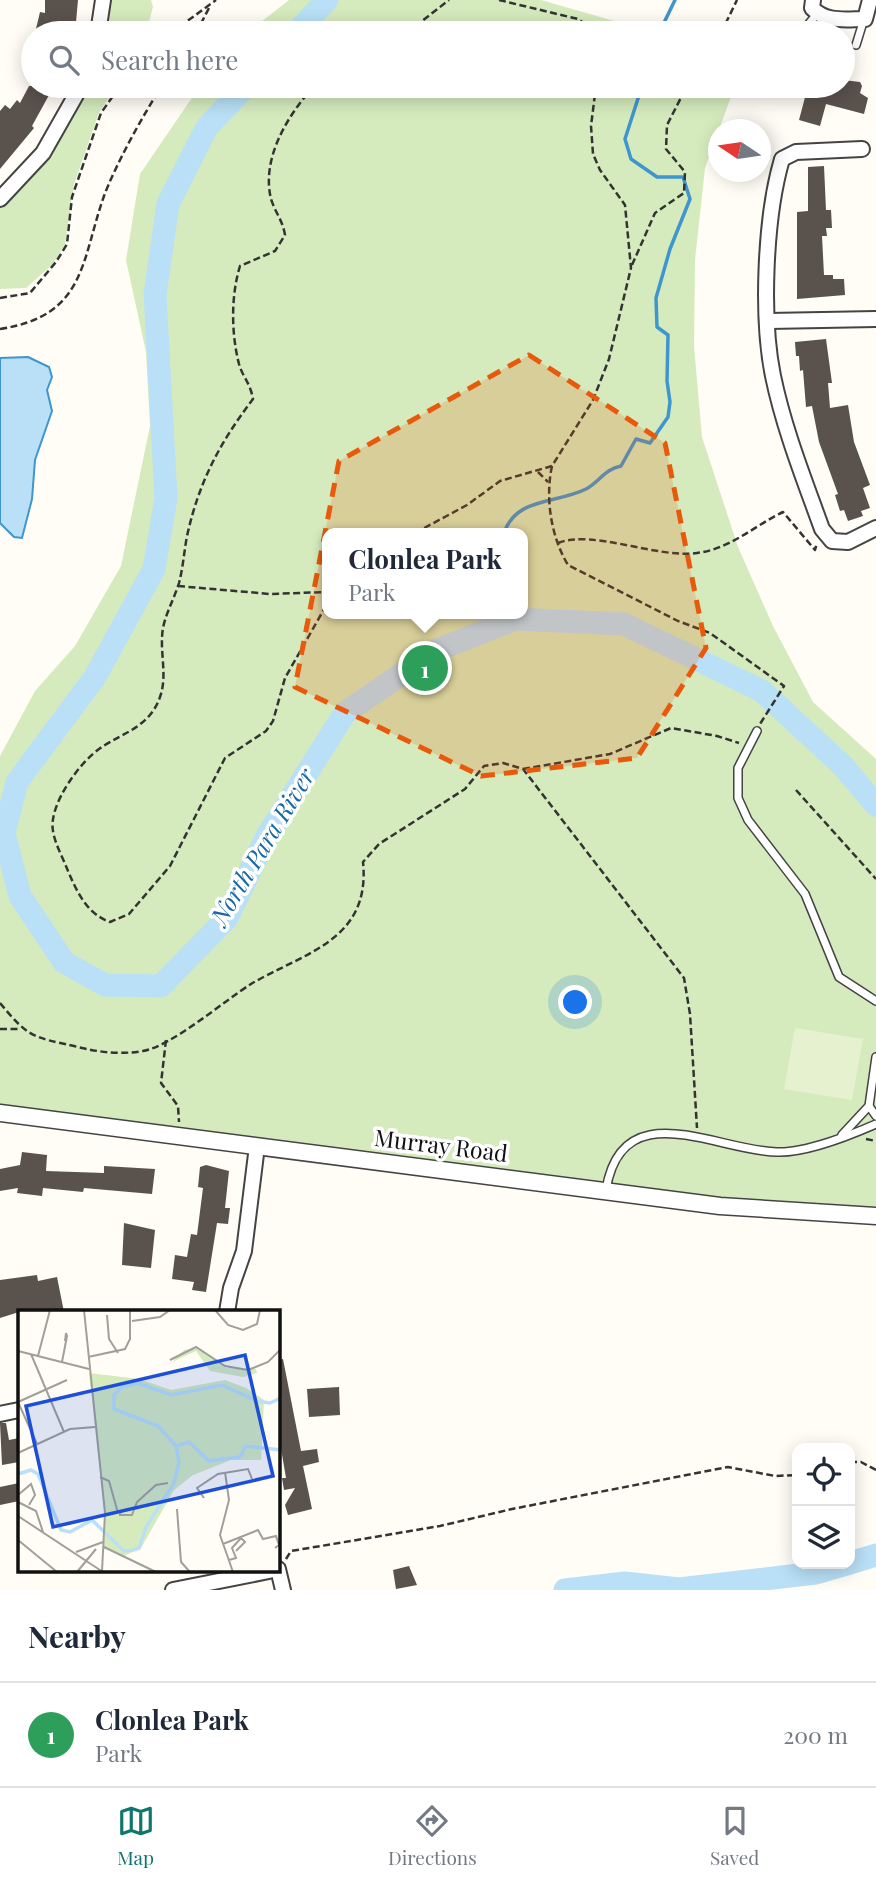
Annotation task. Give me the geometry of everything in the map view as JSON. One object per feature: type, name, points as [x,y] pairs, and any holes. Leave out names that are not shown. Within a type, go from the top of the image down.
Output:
[{"type":"street","points":[[100,21],[103,0]]},
{"type":"street","points":[[815,7],[832,19],[865,19],[870,0]]},
{"type":"street","points":[[0,199],[43,153],[74,98]]},
{"type":"street","points":[[862,149],[796,152],[782,159],[775,185],[768,251],[769,321],[773,375],[790,439],[822,529],[832,541],[848,542],[876,528]]},
{"type":"street","points":[[769,321],[876,319]]},
{"type":"street","name":"Murray Road","points":[[0,1113],[606,1189],[720,1206],[876,1216]]},
{"type":"street","points":[[227,1310],[231,1288],[244,1251],[257,1146]]},
{"type":"street","points":[[0,1414],[18,1410]]},
{"type":"street","points":[[281,1565],[283,1590]]},
{"type":"street","points":[[173,1590],[259,1573]]},
{"type":"lane","points":[[856,45],[865,19]]},
{"type":"lane","points":[[757,731],[738,768],[738,798],[748,820],[806,894],[839,977],[876,1001]]},
{"type":"lane","points":[[842,1135],[869,1106],[876,1057]]},
{"type":"lane","points":[[869,1106],[876,1115]]},
{"type":"lane","points":[[606,1189],[611,1161],[632,1142],[657,1134],[698,1135],[778,1153],[801,1149],[876,1124]]},
{"type":"path","points":[[189,21],[216,0]]},
{"type":"path","points":[[422,21],[449,0]]},
{"type":"path","points":[[499,0],[581,21]]},
{"type":"path","points":[[727,21],[737,0]]},
{"type":"path","points":[[201,21],[209,7]]},
{"type":"path","points":[[0,298],[30,293],[67,244],[72,197],[101,113],[112,98]]},
{"type":"path","points":[[0,329],[13,327],[60,304],[77,284],[91,247],[104,195],[156,98]]},
{"type":"path","points":[[303,98],[282,128],[269,182],[272,202],[283,222],[285,235],[275,251],[240,266],[233,291],[240,368],[250,382],[253,399],[219,446],[199,491],[178,586],[163,630],[161,695],[152,715],[130,733],[101,747],[76,772],[62,793],[54,817],[52,830],[74,885],[92,914],[110,922],[129,914],[170,866],[225,758],[265,731],[273,722],[285,678],[322,613]]},
{"type":"path","points":[[594,98],[591,126],[593,154],[600,170],[625,205],[631,268]]},
{"type":"path","points":[[681,98],[667,125],[666,149],[685,172],[684,193],[655,213],[631,268],[609,359],[593,400],[551,466],[548,482],[550,510],[558,543],[568,565],[677,621],[710,634],[784,686],[757,731]]},
{"type":"path","points":[[424,528],[467,505],[500,481],[551,466]]},
{"type":"path","points":[[536,471],[548,482]]},
{"type":"path","points":[[558,543],[565,540],[607,543],[693,554],[728,543],[783,512],[815,550],[822,529]]},
{"type":"path","points":[[178,586],[270,594],[322,592]]},
{"type":"path","points":[[0,1003],[22,1029],[33,1037],[104,1053],[145,1051],[253,983],[328,945],[341,933],[364,885],[363,862],[379,844],[465,789],[484,766],[503,763],[523,769],[610,754],[671,728],[717,736],[747,747]]},
{"type":"path","points":[[523,769],[684,978],[691,1014],[698,1135]]},
{"type":"path","points":[[796,790],[876,879]]},
{"type":"path","points":[[0,1029],[22,1029]]},
{"type":"path","points":[[166,1040],[161,1083],[178,1106],[180,1136]]},
{"type":"path","points":[[855,1462],[876,1469]]},
{"type":"path","points":[[281,1565],[291,1551],[440,1526],[512,1509],[727,1467],[775,1476],[792,1475]]},
{"type":"highlighted area","points":[[529,355],[665,443],[706,648],[637,758],[481,776],[295,687],[339,461]]},
{"type":"green space","points":[[110,0],[151,0],[153,7],[149,21],[106,21]]},
{"type":"green space","points":[[289,0],[541,0],[614,21],[262,21]]},
{"type":"green space","points":[[81,98],[108,98],[99,113],[74,184],[65,244],[53,264],[26,288],[0,289],[0,207],[53,149]]},
{"type":"green space","points":[[192,98],[731,98],[723,119],[708,119],[708,160],[695,260],[694,346],[702,437],[738,547],[773,626],[813,702],[876,759],[876,1216],[0,1113],[0,756],[35,691],[75,646],[121,566],[150,426],[146,352],[126,260],[140,174]]},
{"type":"green space","points":[[795,1028],[863,1039],[852,1100],[784,1089]]},
{"type":"water","points":[[28,357],[49,367],[52,377],[47,390],[52,411],[35,460],[32,499],[22,538],[14,537],[0,523],[0,358]]},
{"type":"building","points":[[45,0],[78,0],[76,21],[38,21],[40,12],[45,13]]},
{"type":"building","points":[[855,81],[860,82],[860,93],[868,98],[864,114],[826,104],[820,126],[799,120],[805,98],[855,98]]},
{"type":"building","points":[[23,98],[47,98],[32,126],[34,128],[0,169],[0,111],[5,105],[10,109],[17,100],[20,103]]},
{"type":"building","points":[[824,166],[826,210],[831,210],[832,228],[826,228],[827,236],[822,236],[824,275],[833,275],[833,279],[844,279],[845,295],[797,299],[797,212],[808,211],[808,167]]},
{"type":"building","points":[[826,339],[832,383],[828,383],[830,408],[848,405],[854,442],[870,485],[863,488],[870,508],[861,511],[863,516],[848,521],[844,510],[840,511],[835,495],[838,494],[819,442],[812,406],[806,407],[803,370],[800,371],[799,356],[796,356],[795,342]]},
{"type":"building","points":[[22,1152],[47,1155],[46,1171],[104,1173],[104,1166],[155,1169],[152,1194],[84,1188],[83,1192],[43,1188],[42,1196],[17,1193],[18,1188],[0,1191],[0,1169],[20,1165]]},
{"type":"building","points":[[206,1165],[229,1171],[225,1208],[230,1208],[228,1224],[217,1223],[206,1292],[192,1290],[194,1282],[172,1279],[175,1255],[187,1257],[191,1234],[197,1235],[203,1188],[198,1187],[200,1167]]},
{"type":"building","points":[[124,1223],[155,1230],[151,1268],[122,1265]]},
{"type":"building","points":[[37,1275],[38,1281],[57,1277],[64,1310],[18,1310],[18,1312],[0,1318],[0,1280]]},
{"type":"building","points":[[283,1359],[301,1451],[317,1449],[319,1462],[303,1466],[312,1509],[288,1515],[285,1505],[295,1488],[284,1490],[282,1478],[286,1478],[280,1443],[280,1360]]},
{"type":"building","points":[[339,1387],[340,1415],[309,1417],[307,1389]]},
{"type":"building","points":[[0,1423],[6,1423],[9,1440],[18,1438],[18,1462],[2,1465]]},
{"type":"building","points":[[18,1483],[18,1501],[0,1505],[0,1487]]},
{"type":"building","points":[[409,1566],[417,1585],[396,1589],[393,1570]]},
{"type":"waterway","name":"North Para River","points":[[307,21],[327,0]]},
{"type":"waterway","points":[[665,21],[675,0]]},
{"type":"waterway","name":"North Para River","points":[[235,98],[207,127],[168,204],[155,294],[166,498],[154,569],[95,677],[17,782],[4,833],[20,896],[64,962],[105,985],[161,986],[227,918],[267,836],[345,713],[435,651],[515,619]]},
{"type":"waterway","points":[[506,528],[510,521],[527,507],[586,489],[611,470],[621,466],[636,439],[650,443],[668,417],[668,335],[657,327],[656,298],[670,249],[690,199],[683,177],[657,177],[631,159],[625,139],[638,98]]},
{"type":"waterway","name":"North Para River","points":[[515,619],[624,624],[762,691],[843,766],[876,805]]},
{"type":"waterway","name":"North Para River","points":[[855,1561],[876,1555]]},
{"type":"waterway","name":"North Para River","points":[[565,1590],[625,1583],[679,1589],[816,1573],[830,1569]]},
{"type":"place","name":"Clonlea Park","points":[[425,668]]}]
